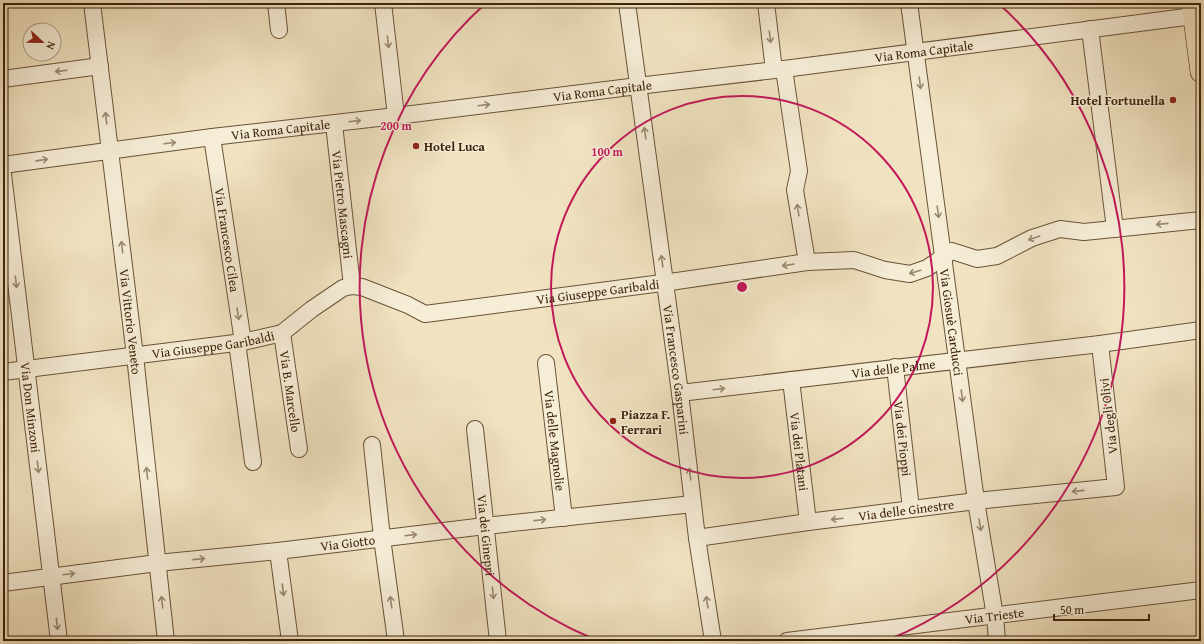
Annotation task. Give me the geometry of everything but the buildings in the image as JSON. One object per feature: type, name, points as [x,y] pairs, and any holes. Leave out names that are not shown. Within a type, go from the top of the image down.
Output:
[{"type":"main road","points":[[1195,11],[1201,72]]},
{"type":"street","name":"Via Vittorio Veneto","points":[[92,3],[135,356],[166,641]]},
{"type":"street","points":[[276,3],[279,30]]},
{"type":"street","points":[[383,3],[396,116]]},
{"type":"street","name":"Via Francesco Gasparini","points":[[627,3],[680,393],[697,538],[713,641]]},
{"type":"street","points":[[766,3],[799,171],[795,190],[807,262]]},
{"type":"street","name":"Via Giosuè Carducci","points":[[909,3],[976,501],[998,641]]},
{"type":"street","name":"Via Roma Capitale","points":[[3,165],[212,137],[334,124],[779,70],[1090,29],[1195,11]]},
{"type":"street","points":[[1090,29],[1115,229]]},
{"type":"street","points":[[3,79],[100,66]]},
{"type":"street","name":"Via Pietro Mascagni","points":[[334,124],[352,286]]},
{"type":"street","name":"Via Francesco Cilea","points":[[212,137],[240,342],[253,462]]},
{"type":"street","name":"Via Don Minzoni","points":[[3,174],[59,641]]},
{"type":"street","name":"Via Giuseppe Garibaldi","points":[[3,372],[240,342],[282,333],[312,309],[344,288],[352,286],[362,287],[408,305],[425,314],[665,283],[807,262],[854,260],[885,270],[910,274],[927,268],[952,251],[977,259],[997,256],[1032,238],[1060,229],[1084,232],[1201,220]]},
{"type":"street","name":"Via delle Palme","points":[[680,393],[1100,344],[1201,330]]},
{"type":"street","name":"Via B. Marcello","points":[[282,333],[299,449]]},
{"type":"street","name":"Via degli Olivi","points":[[1100,344],[1116,487]]},
{"type":"street","name":"Via delle Magnolie","points":[[546,363],[564,518]]},
{"type":"street","name":"Via dei Pioppi","points":[[895,368],[911,509]]},
{"type":"street","name":"Via dei Platani","points":[[791,380],[808,522]]},
{"type":"street","name":"Via dei Ginepri","points":[[475,429],[498,641]]},
{"type":"street","points":[[372,445],[382,538],[396,641]]},
{"type":"street","name":"Via delle Ginestre","points":[[697,538],[808,522],[976,501],[1116,487]]},
{"type":"street","name":"Via Giotto","points":[[3,583],[157,563],[278,551],[485,526],[693,504]]},
{"type":"street","points":[[278,551],[290,641]]},
{"type":"street","name":"Via Trieste","points":[[787,641],[855,637],[995,616],[1201,590]]},
{"type":"place","name":"Hotel Fortunella","points":[[1173,100]]},
{"type":"place","name":"Hotel Luca","points":[[416,146]]},
{"type":"place","name":"Piazza F. Ferrari","points":[[613,421]]}]
